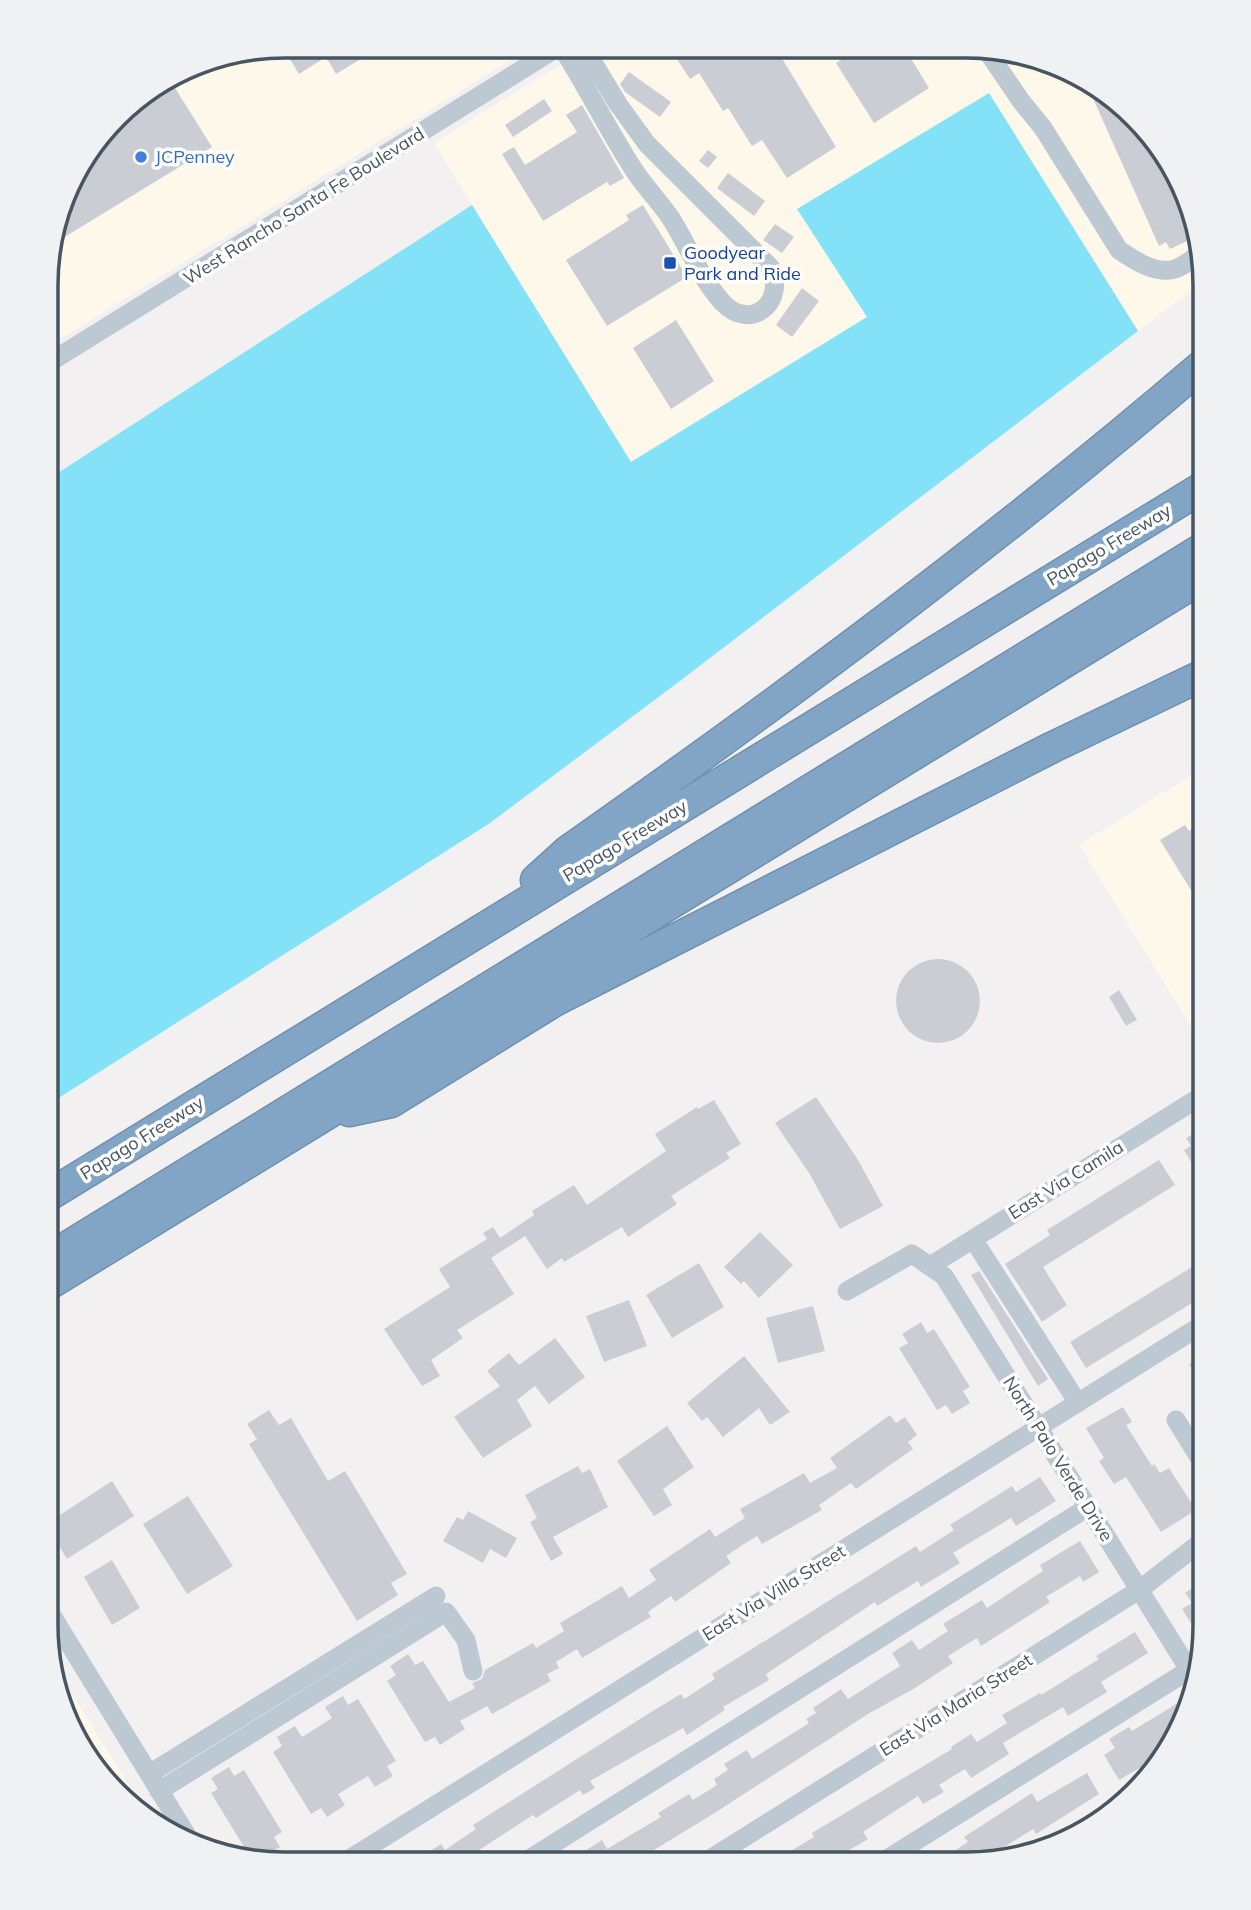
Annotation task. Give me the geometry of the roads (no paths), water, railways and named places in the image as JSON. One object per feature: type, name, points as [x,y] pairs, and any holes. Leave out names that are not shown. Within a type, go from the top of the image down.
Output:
[{"type":"highway","points":[[481,929],[568,851],[901,610],[1039,502],[1193,373]]},
{"type":"highway","name":"Papago Freeway","points":[[58,1190],[1193,493]]},
{"type":"highway","points":[[58,1253],[1193,554]]},
{"type":"highway","points":[[58,1279],[1193,583]]},
{"type":"highway","points":[[324,1117],[391,1102],[556,1000],[1053,747],[1193,680]]},
{"type":"street","name":"West Rancho Santa Fe Boulevard","points":[[58,357],[541,58]]},
{"type":"street","points":[[567,58],[635,172],[670,218],[709,285],[725,305],[736,311],[750,315],[759,312],[770,304],[775,290],[776,280],[771,268],[647,144],[618,104],[590,58]]},
{"type":"street","points":[[993,60],[1043,128],[1119,250],[1136,262],[1153,268],[1174,270],[1191,259]]},
{"type":"street","name":"East Via Camila","points":[[930,1266],[1193,1103]]},
{"type":"street","points":[[973,1239],[1078,1403]]},
{"type":"street","name":"North Palo Verde Drive","points":[[847,1291],[912,1254],[944,1276],[1189,1670]]},
{"type":"street","name":"East Via Villa Street","points":[[361,1852],[1193,1331]]},
{"type":"street","points":[[1176,1420],[1193,1448]]},
{"type":"street","points":[[540,1852],[1088,1507]]},
{"type":"street","name":"East Via Maria Street","points":[[721,1852],[1139,1590],[1193,1548]]},
{"type":"street","points":[[154,1783],[441,1604],[466,1640],[473,1671]]},
{"type":"street","points":[[58,1626],[182,1827]]},
{"type":"street","points":[[899,1852],[1187,1675]]},
{"type":"water","points":[[989,93],[1138,331],[490,823],[58,1098],[58,473],[472,205],[631,462],[867,317],[797,209]]},
{"type":"place","name":"JCPenney","points":[[141,157]]},
{"type":"place","name":"Goodyear Park and Ride","points":[[670,263]]}]
